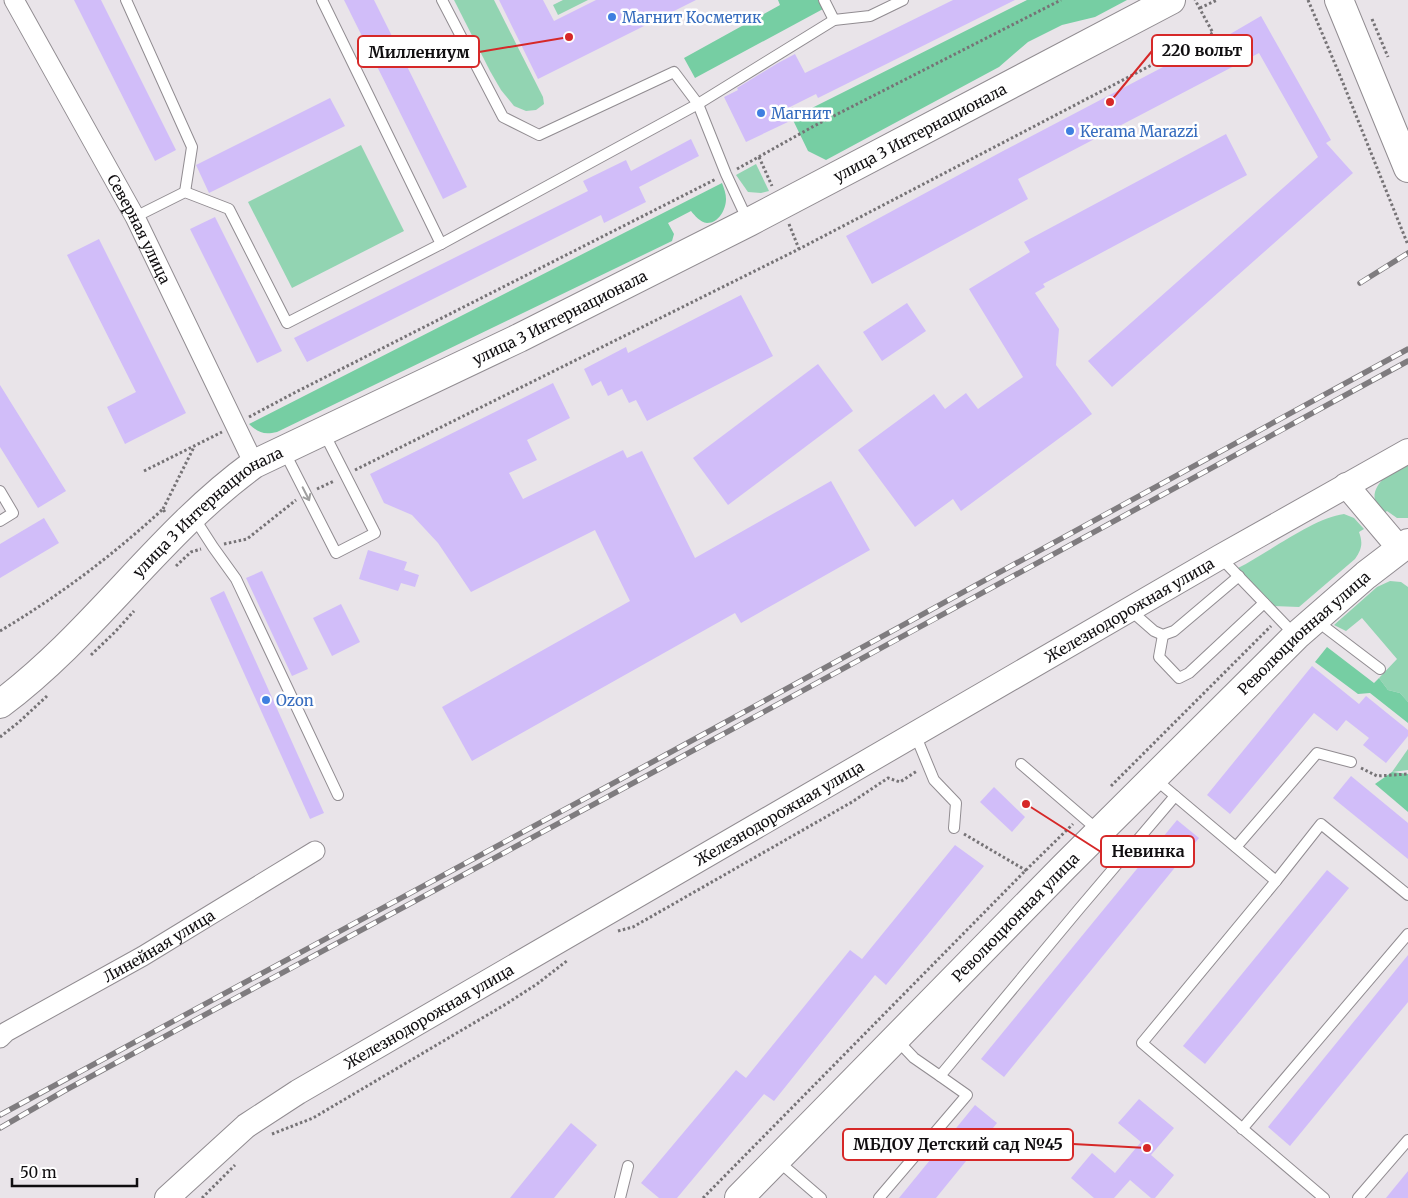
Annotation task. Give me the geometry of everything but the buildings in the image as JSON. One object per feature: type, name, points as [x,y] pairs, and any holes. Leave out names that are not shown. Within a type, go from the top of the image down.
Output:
[{"type":"main road","name":"улица 3 Интернационала","points":[[0,704],[49,662],[178,518],[254,464],[519,338],[749,222],[1171,0]]},
{"type":"main road","points":[[1339,0],[1408,168]]},
{"type":"main road","name":"Революционная улица","points":[[739,1198],[1100,831],[1296,636],[1366,575],[1405,550]]},
{"type":"street","name":"Северная улица","points":[[14,0],[135,217],[254,464]]},
{"type":"street","name":"Железнодорожная улица","points":[[167,1198],[246,1126],[298,1092],[1220,557],[1408,451]]},
{"type":"street","points":[[1346,485],[1405,550]]},
{"type":"street","name":"Линейная улица","points":[[0,1038],[6,1032],[143,956],[315,851]]},
{"type":"lane","points":[[126,0],[192,147],[185,192]]},
{"type":"lane","points":[[322,0],[440,244]]},
{"type":"lane","points":[[442,0],[504,117],[539,135],[674,72],[698,104],[726,174],[749,222]]},
{"type":"lane","points":[[824,0],[834,20]]},
{"type":"lane","points":[[135,217],[185,192],[229,209],[287,323],[440,244],[698,104],[834,20],[870,16],[903,0]]},
{"type":"lane","points":[[284,450],[336,553],[375,533],[323,431]]},
{"type":"lane","points":[[0,491],[13,513],[0,521]]},
{"type":"lane","points":[[178,518],[212,546],[236,579],[338,795]]},
{"type":"lane","points":[[1220,557],[1296,636]]},
{"type":"lane","points":[[1130,610],[1154,631],[1163,635],[1174,631],[1238,576]]},
{"type":"lane","points":[[1163,635],[1159,657],[1179,678],[1189,673],[1264,603]]},
{"type":"lane","points":[[1317,618],[1326,628],[1380,669]]},
{"type":"lane","points":[[916,734],[934,780],[956,803],[954,828]]},
{"type":"lane","points":[[1236,847],[1317,753],[1351,762]]},
{"type":"lane","points":[[1021,764],[1100,831]]},
{"type":"lane","points":[[1154,778],[1276,881]]},
{"type":"lane","points":[[940,1076],[1079,908],[1175,796]]},
{"type":"lane","points":[[1324,1198],[1142,1044],[1322,824],[1408,895]]},
{"type":"lane","points":[[1242,1129],[1408,934]]},
{"type":"lane","points":[[879,1198],[967,1095],[914,1058],[896,1038]]},
{"type":"lane","points":[[1358,1198],[1408,1140]]},
{"type":"lane","points":[[777,1160],[821,1198]]},
{"type":"lane","points":[[620,1198],[628,1166]]},
{"type":"path","points":[[748,163],[814,126],[1061,0]]},
{"type":"path","points":[[194,447],[178,518],[191,552],[247,539],[306,494],[808,244],[1212,33],[1195,0]]},
{"type":"path","points":[[1200,8],[1217,0]]},
{"type":"path","points":[[1308,0],[1408,245]]},
{"type":"path","points":[[294,393],[708,183]]},
{"type":"path","points":[[0,631],[23,618],[98,566],[178,518]]},
{"type":"path","points":[[1351,762],[1377,776],[1408,774]]},
{"type":"path","points":[[615,932],[633,926],[650,917],[852,802],[888,778],[900,782],[927,764]]},
{"type":"path","points":[[703,1198],[1026,870],[954,828]]},
{"type":"path","points":[[271,1135],[313,1118],[498,1009],[537,984],[574,955]]},
{"type":"path","points":[[202,1198],[236,1165]]},
{"type":"green space","points":[[454,0],[494,0],[543,97],[544,104],[536,110],[526,111],[514,106],[501,90],[490,71]]},
{"type":"green space","points":[[563,0],[588,0],[558,15],[553,5]]},
{"type":"green space","points":[[778,0],[818,0],[823,9],[695,78],[684,58],[780,5]]},
{"type":"green space","points":[[1027,0],[1127,0],[1095,17],[1062,25],[1028,42],[999,67],[826,160],[808,151],[792,118]]},
{"type":"green space","points":[[361,145],[404,231],[292,288],[248,202]]},
{"type":"green space","points":[[756,164],[769,191],[761,193],[748,192],[736,175]]},
{"type":"green space","points":[[722,183],[726,195],[726,203],[721,215],[715,221],[704,222],[691,211],[668,223],[674,234],[672,241],[277,432],[262,432],[249,424]]},
{"type":"green space","points":[[1408,463],[1408,518],[1397,518],[1387,511],[1381,515],[1376,506],[1376,490],[1380,483],[1392,472]]},
{"type":"green space","points":[[1344,514],[1354,518],[1364,529],[1359,532],[1361,546],[1359,552],[1355,559],[1299,607],[1273,606],[1238,568],[1305,529],[1332,517]]},
{"type":"green space","points":[[1390,581],[1401,582],[1408,587],[1408,702],[1400,693],[1388,690],[1379,678],[1397,659],[1362,618],[1346,631],[1334,625],[1377,587]]},
{"type":"green space","points":[[1327,647],[1374,683],[1379,678],[1388,690],[1400,693],[1408,702],[1408,723],[1370,693],[1358,694],[1315,662]]},
{"type":"green space","points":[[1408,749],[1408,770],[1392,772]]},
{"type":"green space","points":[[1392,772],[1408,774],[1408,812],[1375,784]]},
{"type":"railway","points":[[1360,283],[1408,253]]},
{"type":"railway","points":[[0,1115],[669,753],[1408,349]]},
{"type":"railway","points":[[0,1128],[64,1091],[1408,361]]},
{"type":"place","name":"Магнит Косметик","points":[[612,17]]},
{"type":"place","name":"Миллениум","points":[[569,37]]},
{"type":"place","name":"220 вольт","points":[[1110,102]]},
{"type":"place","name":"Магнит","points":[[761,113]]},
{"type":"place","name":"Kerama Marazzi","points":[[1070,131]]},
{"type":"place","name":"Ozon","points":[[266,700]]},
{"type":"place","name":"Невинка","points":[[1026,804]]},
{"type":"place","name":"МБДОУ Детский сад №45","points":[[1147,1148]]}]
